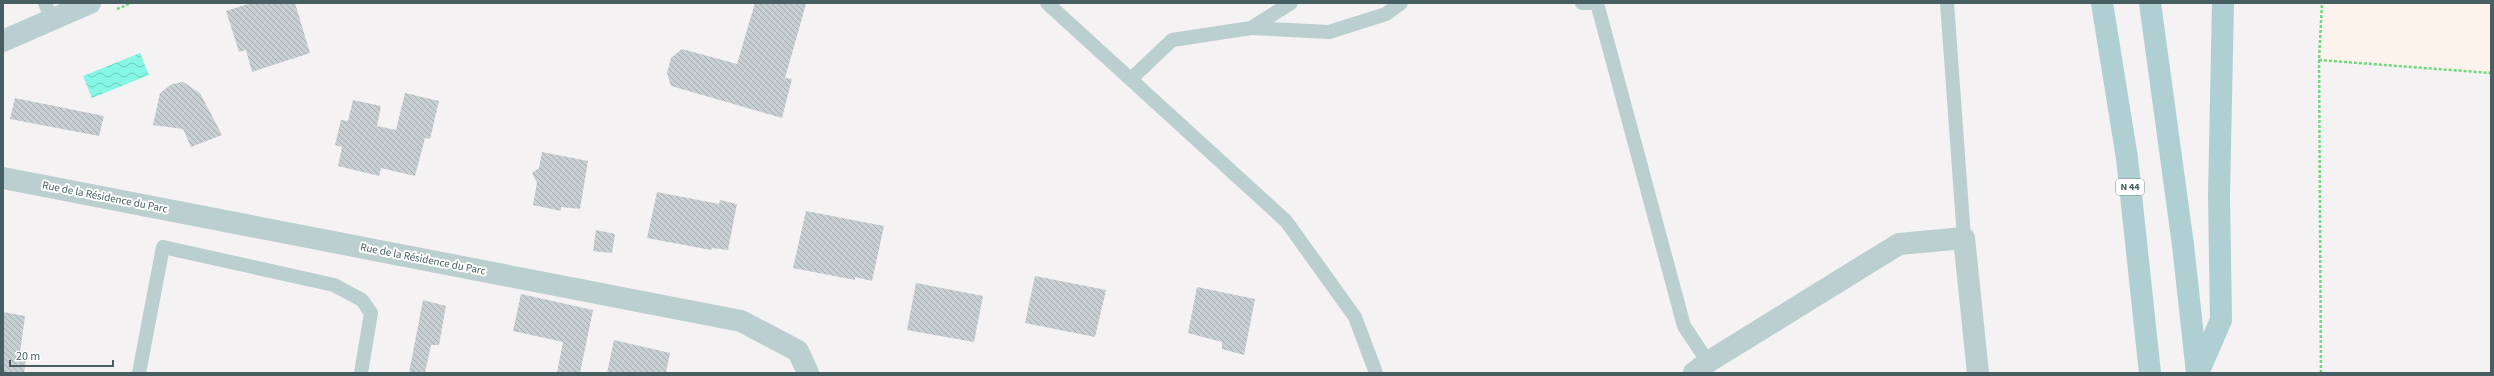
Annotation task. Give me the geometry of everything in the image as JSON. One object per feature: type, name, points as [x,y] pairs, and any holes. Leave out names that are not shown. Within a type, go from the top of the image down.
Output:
[{"type":"main road","points":[[3,41],[48,11],[90,3]]},
{"type":"main road","name":"N 44","points":[[2102,3],[2127,158],[2150,373]]},
{"type":"main road","points":[[2150,3],[2182,237],[2198,373]]},
{"type":"main road","points":[[2198,373],[2221,320],[2219,196],[2223,3]]},
{"type":"street","name":"Rue de la Résidence du Parc","points":[[8,177],[741,321],[798,351],[808,373]]},
{"type":"street","points":[[1701,368],[1899,244],[1964,238],[1978,373]]},
{"type":"lane","points":[[1047,3],[1286,221],[1355,317],[1376,373]]},
{"type":"lane","points":[[1251,28],[1291,3]]},
{"type":"lane","points":[[1131,79],[1172,40],[1251,28],[1328,32],[1386,14],[1401,3]]},
{"type":"lane","points":[[1582,3],[1589,3]]},
{"type":"lane","points":[[1597,3],[1684,326],[1701,368]]},
{"type":"lane","points":[[1947,3],[1964,238]]},
{"type":"lane","points":[[139,373],[163,247],[334,285],[362,300],[371,313],[361,373]]},
{"type":"path","points":[[2321,373],[2319,60],[2322,3]]},
{"type":"path","points":[[2319,60],[2491,73]]},
{"type":"shaded area","points":[[2322,3],[2491,3],[2491,73],[2319,60]]},
{"type":"water","points":[[140,53],[149,75],[92,98],[83,76]]},
{"type":"building","points":[[251,3],[295,3],[310,53],[252,72],[246,50],[239,52],[226,11]]},
{"type":"building","points":[[755,3],[806,4],[785,78],[792,79],[782,118],[671,86],[667,73],[671,58],[682,49],[737,64]]},
{"type":"building","points":[[183,82],[200,93],[222,135],[191,147],[183,129],[153,125],[160,93],[172,84]]},
{"type":"building","points":[[405,93],[439,101],[430,139],[425,138],[415,176],[381,168],[379,176],[338,166],[342,147],[335,145],[341,120],[348,121],[353,100],[381,106],[377,126],[396,130]]},
{"type":"building","points":[[15,98],[104,116],[99,136],[10,119]]},
{"type":"building","points":[[542,152],[588,161],[580,209],[561,207],[561,211],[533,205],[537,183],[532,173],[539,168]]},
{"type":"building","points":[[657,192],[719,204],[720,200],[737,204],[728,250],[712,248],[711,250],[647,238]]},
{"type":"building","points":[[806,211],[884,226],[872,281],[855,277],[855,280],[793,268]]},
{"type":"building","points":[[596,230],[615,234],[612,253],[593,251]]},
{"type":"building","points":[[1035,276],[1106,290],[1095,337],[1025,323]]},
{"type":"building","points":[[916,283],[983,296],[974,342],[907,330]]},
{"type":"building","points":[[1197,287],[1255,299],[1244,355],[1222,349],[1222,342],[1188,333]]},
{"type":"building","points":[[521,294],[593,310],[580,373],[557,373],[563,342],[513,331]]},
{"type":"building","points":[[423,300],[446,306],[439,345],[431,345],[425,373],[409,373]]},
{"type":"building","points":[[3,312],[25,316],[19,360],[26,361],[24,373],[3,373]]},
{"type":"building","points":[[614,340],[670,353],[666,373],[607,373]]}]
